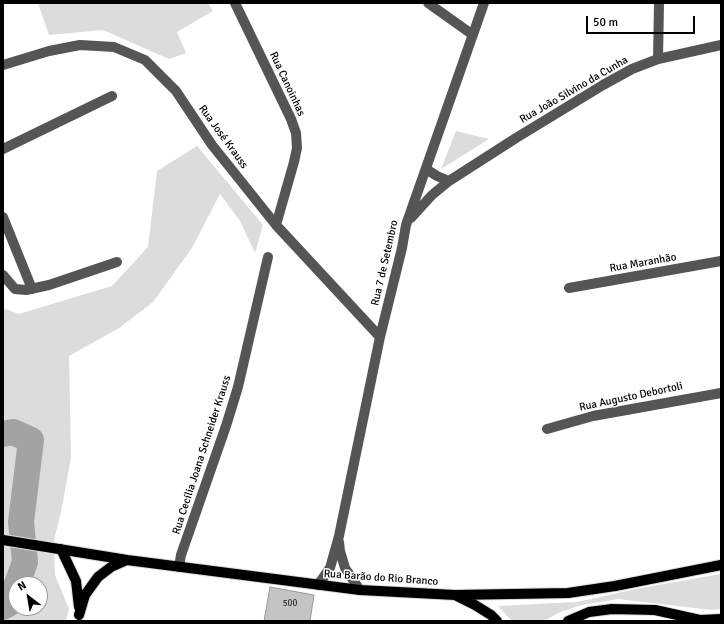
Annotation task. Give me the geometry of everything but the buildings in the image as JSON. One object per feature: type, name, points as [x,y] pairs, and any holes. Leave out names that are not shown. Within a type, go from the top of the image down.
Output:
[{"type":"main road","name":"Rua Barão do Rio Branco","points":[[3,540],[127,560],[318,585],[360,590],[455,595],[568,593],[615,586],[721,565]]},
{"type":"main road","points":[[61,549],[76,581],[79,598],[78,618]]},
{"type":"main road","points":[[78,618],[85,595],[98,577],[111,567],[127,560]]},
{"type":"main road","points":[[455,595],[475,605],[491,615],[497,621]]},
{"type":"main road","points":[[568,621],[589,612],[626,609],[654,610],[701,621],[721,619]]},
{"type":"street","name":"Rua Canoinhas","points":[[235,3],[291,119],[296,133],[297,148],[294,162],[276,225]]},
{"type":"street","points":[[428,3],[473,35]]},
{"type":"street","name":"Rua 7 de Setembro","points":[[318,585],[330,568],[339,536],[380,337],[402,248],[406,224],[484,3]]},
{"type":"street","points":[[658,59],[659,3]]},
{"type":"street","name":"Rua José Krauss","points":[[3,65],[49,51],[80,45],[114,47],[145,60],[176,91],[212,144],[276,225],[380,337]]},
{"type":"street","name":"Rua João Silvino da Cunha","points":[[406,224],[432,195],[449,181],[522,134],[603,85],[632,69],[658,59],[721,45]]},
{"type":"street","points":[[3,149],[112,96]]},
{"type":"street","points":[[426,169],[436,176],[449,181]]},
{"type":"street","points":[[3,217],[6,231],[32,289]]},
{"type":"street","name":"Rua Cecília Joana Schneider Krauss","points":[[179,567],[181,555],[238,387],[268,257]]},
{"type":"street","name":"Rua Maranhão","points":[[570,288],[721,261]]},
{"type":"street","points":[[3,275],[15,289],[32,289],[50,285],[117,262]]},
{"type":"street","name":"Rua Augusto Debortoli","points":[[547,429],[593,416],[721,393]]},
{"type":"street","name":"Rua 7 de Setembro","points":[[339,536],[340,551],[344,568],[360,590]]},
{"type":"shaded area","points":[[38,3],[208,3],[213,11],[177,32],[186,53],[169,59],[103,30],[49,35]]},
{"type":"shaded area","points":[[456,131],[489,139],[441,169]]},
{"type":"shaded area","points":[[197,146],[263,225],[255,253],[240,221],[220,194],[192,248],[153,302],[119,328],[69,356],[71,458],[54,540],[55,575],[69,609],[66,621],[3,621],[3,308],[19,314],[112,286],[148,247],[157,171]]},
{"type":"shaded area","points":[[721,574],[721,609],[711,610],[618,599],[582,605],[560,612],[544,621],[512,621],[498,606],[577,602],[641,588]]},
{"type":"waterway","points":[[3,434],[13,432],[31,440],[21,522],[25,562],[20,576]]},
{"type":"waterway","points":[[3,607],[8,604]]}]
